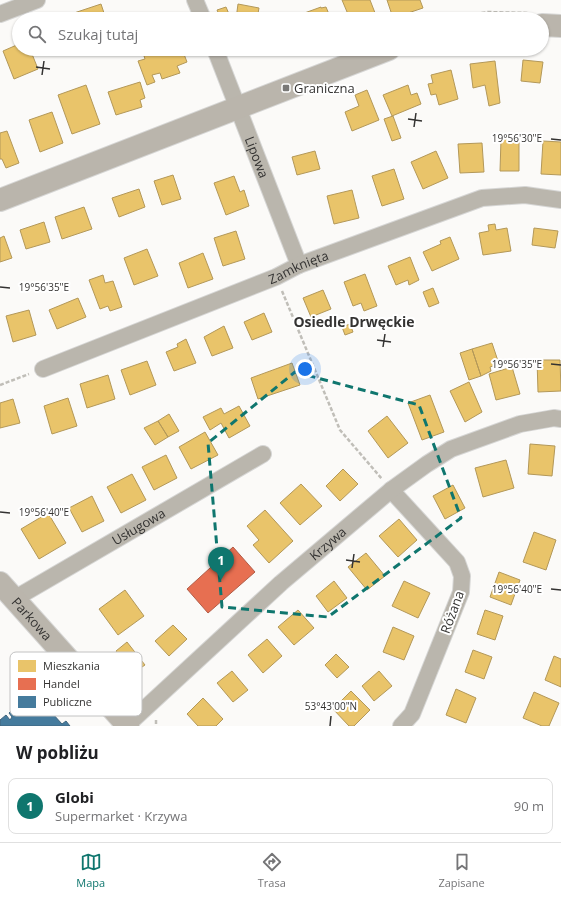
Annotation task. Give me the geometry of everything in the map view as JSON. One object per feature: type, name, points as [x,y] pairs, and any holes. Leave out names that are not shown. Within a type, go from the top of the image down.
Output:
[{"type":"street","points":[[0,14],[37,0]]},
{"type":"street","points":[[195,0],[200,12]]},
{"type":"street","points":[[549,22],[561,26]]},
{"type":"street","name":"Lipowa","points":[[218,56],[299,265]]},
{"type":"street","points":[[0,200],[371,56]]},
{"type":"street","name":"Zamknięta","points":[[42,369],[276,277],[299,265],[482,198],[525,195],[561,200]]},
{"type":"street","name":"Krzywa","points":[[142,712],[281,583],[391,490],[451,449],[520,424],[554,418],[561,419]]},
{"type":"street","name":"Usługowa","points":[[14,599],[263,454]]},
{"type":"street","name":"Różana","points":[[391,490],[457,562],[462,576],[461,592],[412,714],[401,726]]},
{"type":"street","name":"Parkowa","points":[[0,583],[61,652]]},
{"type":"street","name":"Parkowa","points":[[118,716],[127,726]]},
{"type":"street","name":"Krzywa","points":[[127,726],[138,716]]},
{"type":"path","points":[[276,277],[340,430],[391,490]]},
{"type":"path","points":[[0,385],[42,369]]},
{"type":"highlighted area","points":[[295,372],[419,405],[461,518],[328,617],[222,607],[208,443]]},
{"type":"building: Mieszkania","points":[[342,0],[370,0],[375,12],[347,12]]},
{"type":"building: Mieszkania","points":[[387,0],[420,0],[423,8],[411,12],[391,12]]},
{"type":"building: Mieszkania","points":[[101,4],[104,12],[77,12]]},
{"type":"building: Mieszkania","points":[[238,4],[259,8],[258,12],[237,12]]},
{"type":"building: Mieszkania","points":[[226,7],[228,12],[218,12],[217,10]]},
{"type":"building: Mieszkania","points":[[321,7],[326,7],[328,12],[307,12]]},
{"type":"building: Mieszkania","points":[[12,47],[12,56],[33,56],[38,69],[14,79],[3,51]]},
{"type":"building: Mieszkania","points":[[144,56],[185,56],[187,62],[177,66],[180,73],[162,79],[160,73],[152,75],[155,82],[147,85],[138,61],[145,59]]},
{"type":"building: Mieszkania","points":[[523,60],[543,62],[540,83],[521,81]]},
{"type":"building: Mieszkania","points":[[495,61],[500,103],[489,106],[485,85],[473,88],[470,64]]},
{"type":"building: Mieszkania","points":[[451,70],[458,99],[439,105],[436,94],[431,95],[428,84],[433,83],[431,75]]},
{"type":"building: Mieszkania","points":[[140,82],[145,98],[140,100],[142,107],[116,115],[108,92]]},
{"type":"building: Mieszkania","points":[[86,85],[100,124],[72,134],[58,95]]},
{"type":"building: Mieszkania","points":[[408,85],[411,95],[417,93],[421,104],[392,116],[383,95]]},
{"type":"building: Mieszkania","points":[[367,90],[379,120],[352,131],[345,112],[359,106],[355,95]]},
{"type":"building: Mieszkania","points":[[52,112],[63,143],[40,152],[29,120]]},
{"type":"building: Mieszkania","points":[[393,116],[401,138],[392,141],[384,119]]},
{"type":"building: Mieszkania","points":[[7,131],[19,163],[6,168],[2,159],[0,159],[0,133]]},
{"type":"building: Mieszkania","points":[[501,139],[519,139],[519,171],[500,171]]},
{"type":"building: Mieszkania","points":[[543,141],[561,142],[561,175],[541,174]]},
{"type":"building: Mieszkania","points":[[482,143],[484,172],[460,173],[458,144]]},
{"type":"building: Mieszkania","points":[[315,151],[320,169],[297,175],[292,157]]},
{"type":"building: Mieszkania","points":[[436,151],[448,178],[423,189],[411,162]]},
{"type":"building: Mieszkania","points":[[394,169],[404,199],[382,206],[372,176]]},
{"type":"building: Mieszkania","points":[[173,175],[181,199],[162,205],[154,181]]},
{"type":"building: Mieszkania","points":[[234,176],[240,192],[244,190],[249,206],[226,215],[214,183]]},
{"type":"building: Mieszkania","points":[[139,189],[145,207],[119,217],[112,198]]},
{"type":"building: Mieszkania","points":[[352,190],[359,218],[334,224],[327,196]]},
{"type":"building: Mieszkania","points":[[84,207],[92,229],[62,239],[55,217]]},
{"type":"building: Mieszkania","points":[[44,222],[50,242],[26,249],[20,230]]},
{"type":"building: Mieszkania","points":[[495,224],[496,230],[507,228],[511,251],[483,255],[479,233],[489,231],[488,225]]},
{"type":"building: Mieszkania","points":[[534,228],[558,231],[555,248],[532,245]]},
{"type":"building: Mieszkania","points":[[236,231],[245,259],[223,266],[214,238]]},
{"type":"building: Mieszkania","points":[[4,236],[12,258],[0,262],[0,238]]},
{"type":"building: Mieszkania","points":[[450,237],[459,259],[432,271],[423,252],[441,244],[440,241]]},
{"type":"building: Mieszkania","points":[[147,249],[158,276],[134,285],[124,258]]},
{"type":"building: Mieszkania","points":[[203,253],[213,279],[188,288],[179,263]]},
{"type":"building: Mieszkania","points":[[410,257],[419,280],[409,285],[408,280],[396,285],[388,266]]},
{"type":"building: Mieszkania","points":[[365,274],[377,306],[364,311],[361,303],[353,306],[344,282]]},
{"type":"building: Mieszkania","points":[[103,275],[105,283],[113,281],[122,307],[110,311],[108,306],[100,309],[89,280]]},
{"type":"building: Mieszkania","points":[[433,288],[439,303],[429,307],[423,292]]},
{"type":"building: Mieszkania","points":[[323,290],[331,309],[311,317],[303,298]]},
{"type":"building: Mieszkania","points":[[78,298],[86,317],[57,329],[49,310]]},
{"type":"building: Mieszkania","points":[[29,310],[36,335],[13,342],[6,316]]},
{"type":"building: Mieszkania","points":[[264,313],[272,332],[252,340],[244,322]]},
{"type":"building: Mieszkania","points":[[350,324],[353,332],[345,335],[342,327]]},
{"type":"building: Mieszkania","points":[[224,326],[233,348],[212,356],[204,337]]},
{"type":"building: Mieszkania","points":[[186,339],[196,363],[174,371],[166,352],[178,347],[177,344]]},
{"type":"building: Mieszkania","points":[[492,343],[499,364],[490,367],[491,371],[481,376],[472,349]]},
{"type":"building: Mieszkania","points":[[472,349],[481,376],[469,380],[460,353]]},
{"type":"building: Mieszkania","points":[[537,360],[560,360],[561,391],[538,392]]},
{"type":"building: Mieszkania","points":[[147,361],[156,385],[130,395],[121,370]]},
{"type":"building: Mieszkania","points":[[292,363],[300,385],[258,399],[251,378]]},
{"type":"building: Mieszkania","points":[[512,367],[520,394],[496,400],[489,374]]},
{"type":"building: Mieszkania","points":[[108,375],[115,399],[87,408],[80,384]]},
{"type":"building: Mieszkania","points":[[469,382],[482,412],[465,422],[450,391]]},
{"type":"building: Mieszkania","points":[[430,395],[444,432],[422,440],[408,403]]},
{"type":"building: Mieszkania","points":[[68,398],[77,426],[52,434],[44,406]]},
{"type":"building: Mieszkania","points":[[13,399],[20,423],[0,428],[0,403]]},
{"type":"building: Mieszkania","points":[[239,406],[250,426],[229,438],[221,423],[210,430],[203,417],[221,408],[224,414]]},
{"type":"building: Mieszkania","points":[[169,414],[179,431],[168,437],[158,421]]},
{"type":"building: Mieszkania","points":[[387,416],[408,443],[388,458],[368,431]]},
{"type":"building: Mieszkania","points":[[158,421],[168,437],[155,445],[144,428]]},
{"type":"building: Mieszkania","points":[[205,432],[218,455],[191,469],[179,447]]},
{"type":"building: Mieszkania","points":[[530,444],[555,446],[552,476],[528,474]]},
{"type":"building: Mieszkania","points":[[166,455],[177,478],[154,490],[142,467]]},
{"type":"building: Mieszkania","points":[[506,460],[514,488],[483,497],[475,468]]},
{"type":"building: Mieszkania","points":[[343,469],[358,484],[340,501],[326,486]]},
{"type":"building: Mieszkania","points":[[132,474],[146,500],[121,513],[107,487]]},
{"type":"building: Mieszkania","points":[[301,484],[322,506],[300,525],[280,503]]},
{"type":"building: Mieszkania","points":[[453,485],[465,508],[445,519],[433,496]]},
{"type":"building: Mieszkania","points":[[92,496],[104,521],[82,532],[69,508]]},
{"type":"building: Mieszkania","points":[[265,510],[293,541],[269,563],[253,545],[259,540],[247,526]]},
{"type":"building: Mieszkania","points":[[48,513],[66,543],[39,559],[21,529]]},
{"type":"building: Mieszkania","points":[[399,519],[417,540],[398,557],[379,536]]},
{"type":"building: Mieszkania","points":[[534,532],[556,540],[546,570],[523,562]]},
{"type":"building: Mieszkania","points":[[366,553],[385,576],[367,590],[348,567]]},
{"type":"building: Mieszkania","points":[[499,572],[520,580],[511,605],[490,597]]},
{"type":"building: Mieszkania","points":[[334,581],[347,598],[328,612],[316,596]]},
{"type":"building: Mieszkania","points":[[404,581],[430,593],[418,618],[392,606]]},
{"type":"building: Mieszkania","points":[[125,590],[144,616],[118,635],[99,609]]},
{"type":"building: Mieszkania","points":[[298,610],[314,628],[294,645],[278,627]]},
{"type":"building: Mieszkania","points":[[485,610],[503,616],[495,640],[477,634]]},
{"type":"building: Mieszkania","points":[[173,625],[187,639],[169,656],[155,641]]},
{"type":"building: Mieszkania","points":[[393,627],[414,636],[404,660],[383,652]]},
{"type":"building: Mieszkania","points":[[267,639],[282,656],[263,673],[248,655]]},
{"type":"building: Mieszkania","points":[[127,642],[135,652],[117,652],[116,651]]},
{"type":"building: Mieszkania","points":[[473,650],[492,657],[484,679],[465,672]]},
{"type":"building: Mieszkania","points":[[336,654],[349,667],[337,678],[325,665]]},
{"type":"building: Mieszkania","points":[[554,656],[561,659],[561,687],[545,680]]},
{"type":"building: Mieszkania","points":[[232,671],[248,690],[233,702],[217,683]]},
{"type":"building: Mieszkania","points":[[379,671],[392,686],[374,701],[362,686]]},
{"type":"building: Mieszkania","points":[[456,689],[476,698],[466,723],[446,715]]},
{"type":"building: Mieszkania","points":[[351,691],[370,710],[354,726],[349,726],[333,709]]},
{"type":"building: Mieszkania","points":[[534,692],[559,703],[549,726],[542,726],[523,718]]},
{"type":"building: Mieszkania","points":[[203,698],[223,719],[216,726],[198,726],[187,714]]},
{"type":"building: Handel","points":[[233,547],[255,572],[208,613],[187,589]]},
{"type":"building: Publiczne","points":[[6,715],[10,720],[11,716],[55,716],[62,724],[66,721],[70,726],[0,726],[0,720]]},
{"type":"place","name":"Graniczna","points":[[286,88]]},
{"type":"place","name":"Globi","points":[[221,580]]},
{"type":"district","name":"Osiedle Drwęckie","points":[[354,322]]}]
